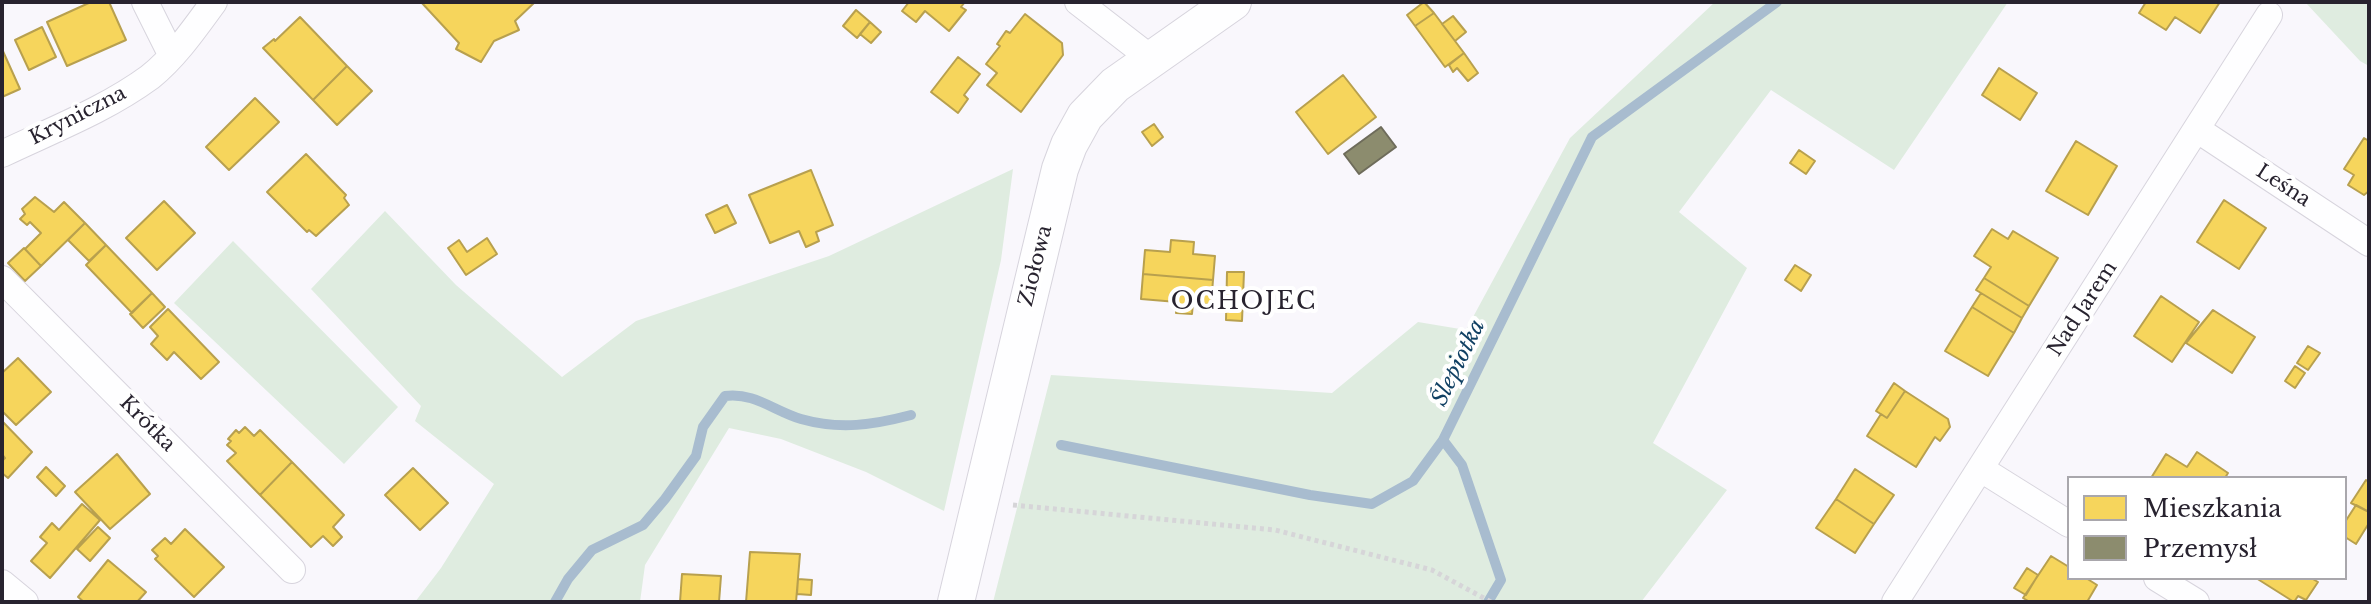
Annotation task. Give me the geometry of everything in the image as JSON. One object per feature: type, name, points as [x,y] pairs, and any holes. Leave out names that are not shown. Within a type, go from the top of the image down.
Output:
[{"type":"street","points":[[145,2],[172,56]]},
{"type":"street","name":"Kryniczna","points":[[2,154],[110,103],[151,76],[172,56],[214,2]]},
{"type":"street","points":[[1078,2],[1153,60]]},
{"type":"street","name":"Ziołowa","points":[[956,602],[1060,169],[1069,145],[1085,116],[1115,85],[1153,60],[1222,6]]},
{"type":"street","name":"Nad Jarem","points":[[1895,602],[2269,15]]},
{"type":"street","name":"Leśna","points":[[2198,130],[2369,243]]},
{"type":"street","name":"Krótka","points":[[2,279],[292,570]]},
{"type":"street","points":[[1981,469],[2067,523]]},
{"type":"street","points":[[2160,580],[2196,602]]},
{"type":"street","points":[[2,583],[25,602]]},
{"type":"path","points":[[980,499],[1033,509],[1275,530],[1432,570],[1491,602]]},
{"type":"shaded area","points":[[1715,2],[2008,2],[1894,170],[1771,90],[1679,212],[1747,268],[1653,443],[1727,490],[1641,602],[993,602],[1051,375],[1332,393],[1418,322],[1466,330],[1570,138]]},
{"type":"shaded area","points":[[2305,2],[2369,2],[2369,66],[2360,61]]},
{"type":"shaded area","points":[[1013,169],[1001,260],[944,511],[866,472],[781,439],[729,428],[645,565],[640,602],[415,602],[441,568],[494,484],[415,421],[421,406],[311,289],[385,211],[456,285],[562,377],[636,321],[829,256]]},
{"type":"shaded area","points":[[233,241],[398,407],[344,464],[174,303]]},
{"type":"building: Mieszkania","points":[[91,2],[109,2],[126,40],[67,66],[47,22]]},
{"type":"building: Mieszkania","points":[[421,2],[535,2],[515,21],[519,30],[494,41],[481,62],[456,49],[459,43]]},
{"type":"building: Mieszkania","points":[[909,2],[965,2],[961,7],[966,10],[949,31],[925,11],[916,22],[902,11]]},
{"type":"building: Mieszkania","points":[[1424,2],[1434,13],[1415,26],[1407,15]]},
{"type":"building: Mieszkania","points":[[2146,2],[2220,2],[2200,33],[2175,17],[2166,30],[2139,13]]},
{"type":"building: Mieszkania","points":[[856,10],[870,22],[857,38],[843,26]]},
{"type":"building: Mieszkania","points":[[1434,13],[1464,53],[1445,67],[1415,26]]},
{"type":"building: Mieszkania","points":[[1025,14],[1062,43],[1063,55],[1021,112],[987,85],[997,73],[986,64],[1000,46],[997,44],[1006,31],[1010,33]]},
{"type":"building: Mieszkania","points":[[1453,16],[1466,32],[1455,41],[1442,24]]},
{"type":"building: Mieszkania","points":[[300,17],[347,66],[313,100],[263,48]]},
{"type":"building: Mieszkania","points":[[870,22],[881,32],[871,43],[860,34]]},
{"type":"building: Mieszkania","points":[[42,27],[56,57],[29,70],[15,40]]},
{"type":"building: Mieszkania","points":[[2,49],[20,89],[2,97]]},
{"type":"building: Mieszkania","points":[[1464,53],[1478,73],[1468,81],[1457,68],[1453,72],[1449,65]]},
{"type":"building: Mieszkania","points":[[958,57],[980,74],[964,95],[968,99],[958,113],[931,92]]},
{"type":"building: Mieszkania","points":[[347,66],[372,91],[337,125],[313,100]]},
{"type":"building: Mieszkania","points":[[1999,68],[2037,93],[2020,120],[1982,95]]},
{"type":"building: Mieszkania","points":[[1343,75],[1376,117],[1328,154],[1296,112]]},
{"type":"building: Mieszkania","points":[[255,98],[279,122],[229,170],[206,147]]},
{"type":"building: Mieszkania","points":[[1154,124],[1163,137],[1152,146],[1142,132]]},
{"type":"building: Mieszkania","points":[[2364,138],[2369,141],[2369,191],[2364,195],[2348,185],[2354,175],[2344,169]]},
{"type":"building: Mieszkania","points":[[2076,141],[2117,166],[2088,215],[2046,191]]},
{"type":"building: Mieszkania","points":[[1799,150],[1815,161],[1806,174],[1790,163]]},
{"type":"building: Mieszkania","points":[[306,154],[346,195],[344,198],[349,205],[316,236],[309,230],[307,232],[267,192]]},
{"type":"building: Mieszkania","points":[[811,170],[833,225],[816,232],[819,241],[806,247],[799,231],[770,243],[749,195]]},
{"type":"building: Mieszkania","points":[[35,197],[54,212],[64,202],[85,223],[41,266],[25,249],[41,233],[30,222],[27,225],[20,219],[25,214],[22,209]]},
{"type":"building: Mieszkania","points":[[2224,200],[2266,228],[2239,269],[2197,242]]},
{"type":"building: Mieszkania","points":[[164,201],[195,233],[157,270],[126,238]]},
{"type":"building: Mieszkania","points":[[727,205],[736,223],[715,233],[706,215]]},
{"type":"building: Mieszkania","points":[[85,223],[106,245],[89,261],[68,240]]},
{"type":"building: Mieszkania","points":[[1992,229],[2008,239],[2013,231],[2058,258],[2029,306],[1984,278],[1991,267],[1974,256]]},
{"type":"building: Mieszkania","points":[[487,238],[497,254],[466,275],[448,248],[459,240],[467,252]]},
{"type":"building: Mieszkania","points":[[1171,240],[1194,242],[1193,254],[1215,256],[1213,280],[1143,274],[1145,250],[1170,252]]},
{"type":"building: Mieszkania","points":[[106,245],[152,293],[132,313],[86,265]]},
{"type":"building: Mieszkania","points":[[24,248],[41,266],[25,281],[8,263]]},
{"type":"building: Mieszkania","points":[[1795,265],[1811,275],[1801,291],[1785,280]]},
{"type":"building: Mieszkania","points":[[1227,272],[1244,272],[1242,321],[1226,320]]},
{"type":"building: Mieszkania","points":[[1143,274],[1213,280],[1211,305],[1193,303],[1192,314],[1176,313],[1177,302],[1141,299]]},
{"type":"building: Mieszkania","points":[[1984,278],[2029,306],[2022,318],[1976,290]]},
{"type":"building: Mieszkania","points":[[152,293],[165,307],[143,328],[130,314]]},
{"type":"building: Mieszkania","points":[[1981,293],[2022,318],[2014,333],[1972,307]]},
{"type":"building: Mieszkania","points":[[2161,296],[2199,322],[2172,362],[2134,336]]},
{"type":"building: Mieszkania","points":[[1972,307],[2014,333],[1988,376],[1945,351]]},
{"type":"building: Mieszkania","points":[[168,309],[219,362],[201,379],[174,352],[167,360],[151,344],[158,336],[150,327]]},
{"type":"building: Mieszkania","points":[[2213,310],[2255,337],[2232,373],[2186,343]]},
{"type":"building: Mieszkania","points":[[2308,346],[2320,353],[2308,370],[2297,363]]},
{"type":"building: Mieszkania","points":[[18,358],[51,392],[16,425],[2,411],[2,373]]},
{"type":"building: Mieszkania","points":[[2295,366],[2305,373],[2295,388],[2285,381]]},
{"type":"building: Mieszkania","points":[[1894,383],[1905,391],[1887,418],[1876,411]]},
{"type":"building: Mieszkania","points":[[1905,391],[1948,419],[1950,427],[1940,441],[1935,437],[1916,467],[1867,436],[1881,414],[1887,418]]},
{"type":"building: Mieszkania","points":[[2,421],[32,452],[8,478],[2,473],[5,458],[2,454]]},
{"type":"building: Mieszkania","points":[[245,427],[254,436],[260,430],[292,462],[260,495],[227,461],[236,453],[227,445],[231,441],[228,439],[236,430],[239,433]]},
{"type":"building: Mieszkania","points":[[2197,452],[2228,473],[2226,476],[2152,476],[2166,454],[2187,467]]},
{"type":"building: Mieszkania","points":[[117,454],[150,494],[110,529],[75,492]]},
{"type":"building: Mieszkania","points":[[292,462],[344,515],[333,527],[342,537],[333,546],[323,536],[311,547],[260,495]]},
{"type":"building: Mieszkania","points":[[46,467],[65,486],[56,496],[37,477]]},
{"type":"building: Mieszkania","points":[[413,468],[448,503],[420,530],[385,495]]},
{"type":"building: Mieszkania","points":[[1855,469],[1894,495],[1874,524],[1836,499]]},
{"type":"building: Mieszkania","points":[[2366,480],[2369,482],[2369,512],[2351,503]]},
{"type":"building: Mieszkania","points":[[1836,499],[1874,524],[1855,553],[1816,528]]},
{"type":"building: Mieszkania","points":[[82,504],[100,520],[50,578],[31,561],[47,543],[40,537],[52,523],[59,530]]},
{"type":"building: Mieszkania","points":[[2356,505],[2369,512],[2369,523],[2356,544],[2347,538],[2347,519]]},
{"type":"building: Mieszkania","points":[[98,527],[110,538],[90,561],[77,549]]},
{"type":"building: Mieszkania","points":[[185,529],[224,567],[194,597],[155,559],[158,556],[152,550],[165,538],[171,544]]},
{"type":"building: Mieszkania","points":[[750,552],[800,554],[796,602],[746,602]]},
{"type":"building: Mieszkania","points":[[2051,556],[2067,566],[2067,580],[2089,580],[2097,585],[2087,602],[2030,602],[2023,598]]},
{"type":"building: Mieszkania","points":[[108,560],[146,592],[137,602],[84,602],[78,597]]},
{"type":"building: Mieszkania","points":[[2027,568],[2038,575],[2026,595],[2014,588]]},
{"type":"building: Mieszkania","points":[[682,574],[721,576],[719,602],[680,602]]},
{"type":"building: Mieszkania","points":[[798,579],[812,580],[811,595],[797,594]]},
{"type":"building: Mieszkania","points":[[2259,580],[2318,582],[2306,600],[2298,596],[2294,602]]},
{"type":"building: Przemysł","points":[[1381,127],[1396,147],[1359,174],[1344,154]]},
{"type":"waterway","name":"Ślepiotka","points":[[1061,445],[1310,495],[1372,504],[1413,481],[1443,440],[1592,137],[1777,2]]},
{"type":"waterway","name":"Ślepiotka","points":[[555,602],[568,579],[592,550],[643,525],[665,499],[696,456],[703,427],[725,396],[745,397],[791,416],[829,424],[870,424],[911,415]]},
{"type":"waterway","points":[[1443,440],[1462,465],[1501,580],[1488,602]]},
{"type":"district","name":"OCHOJEC","points":[[1244,302]]}]
